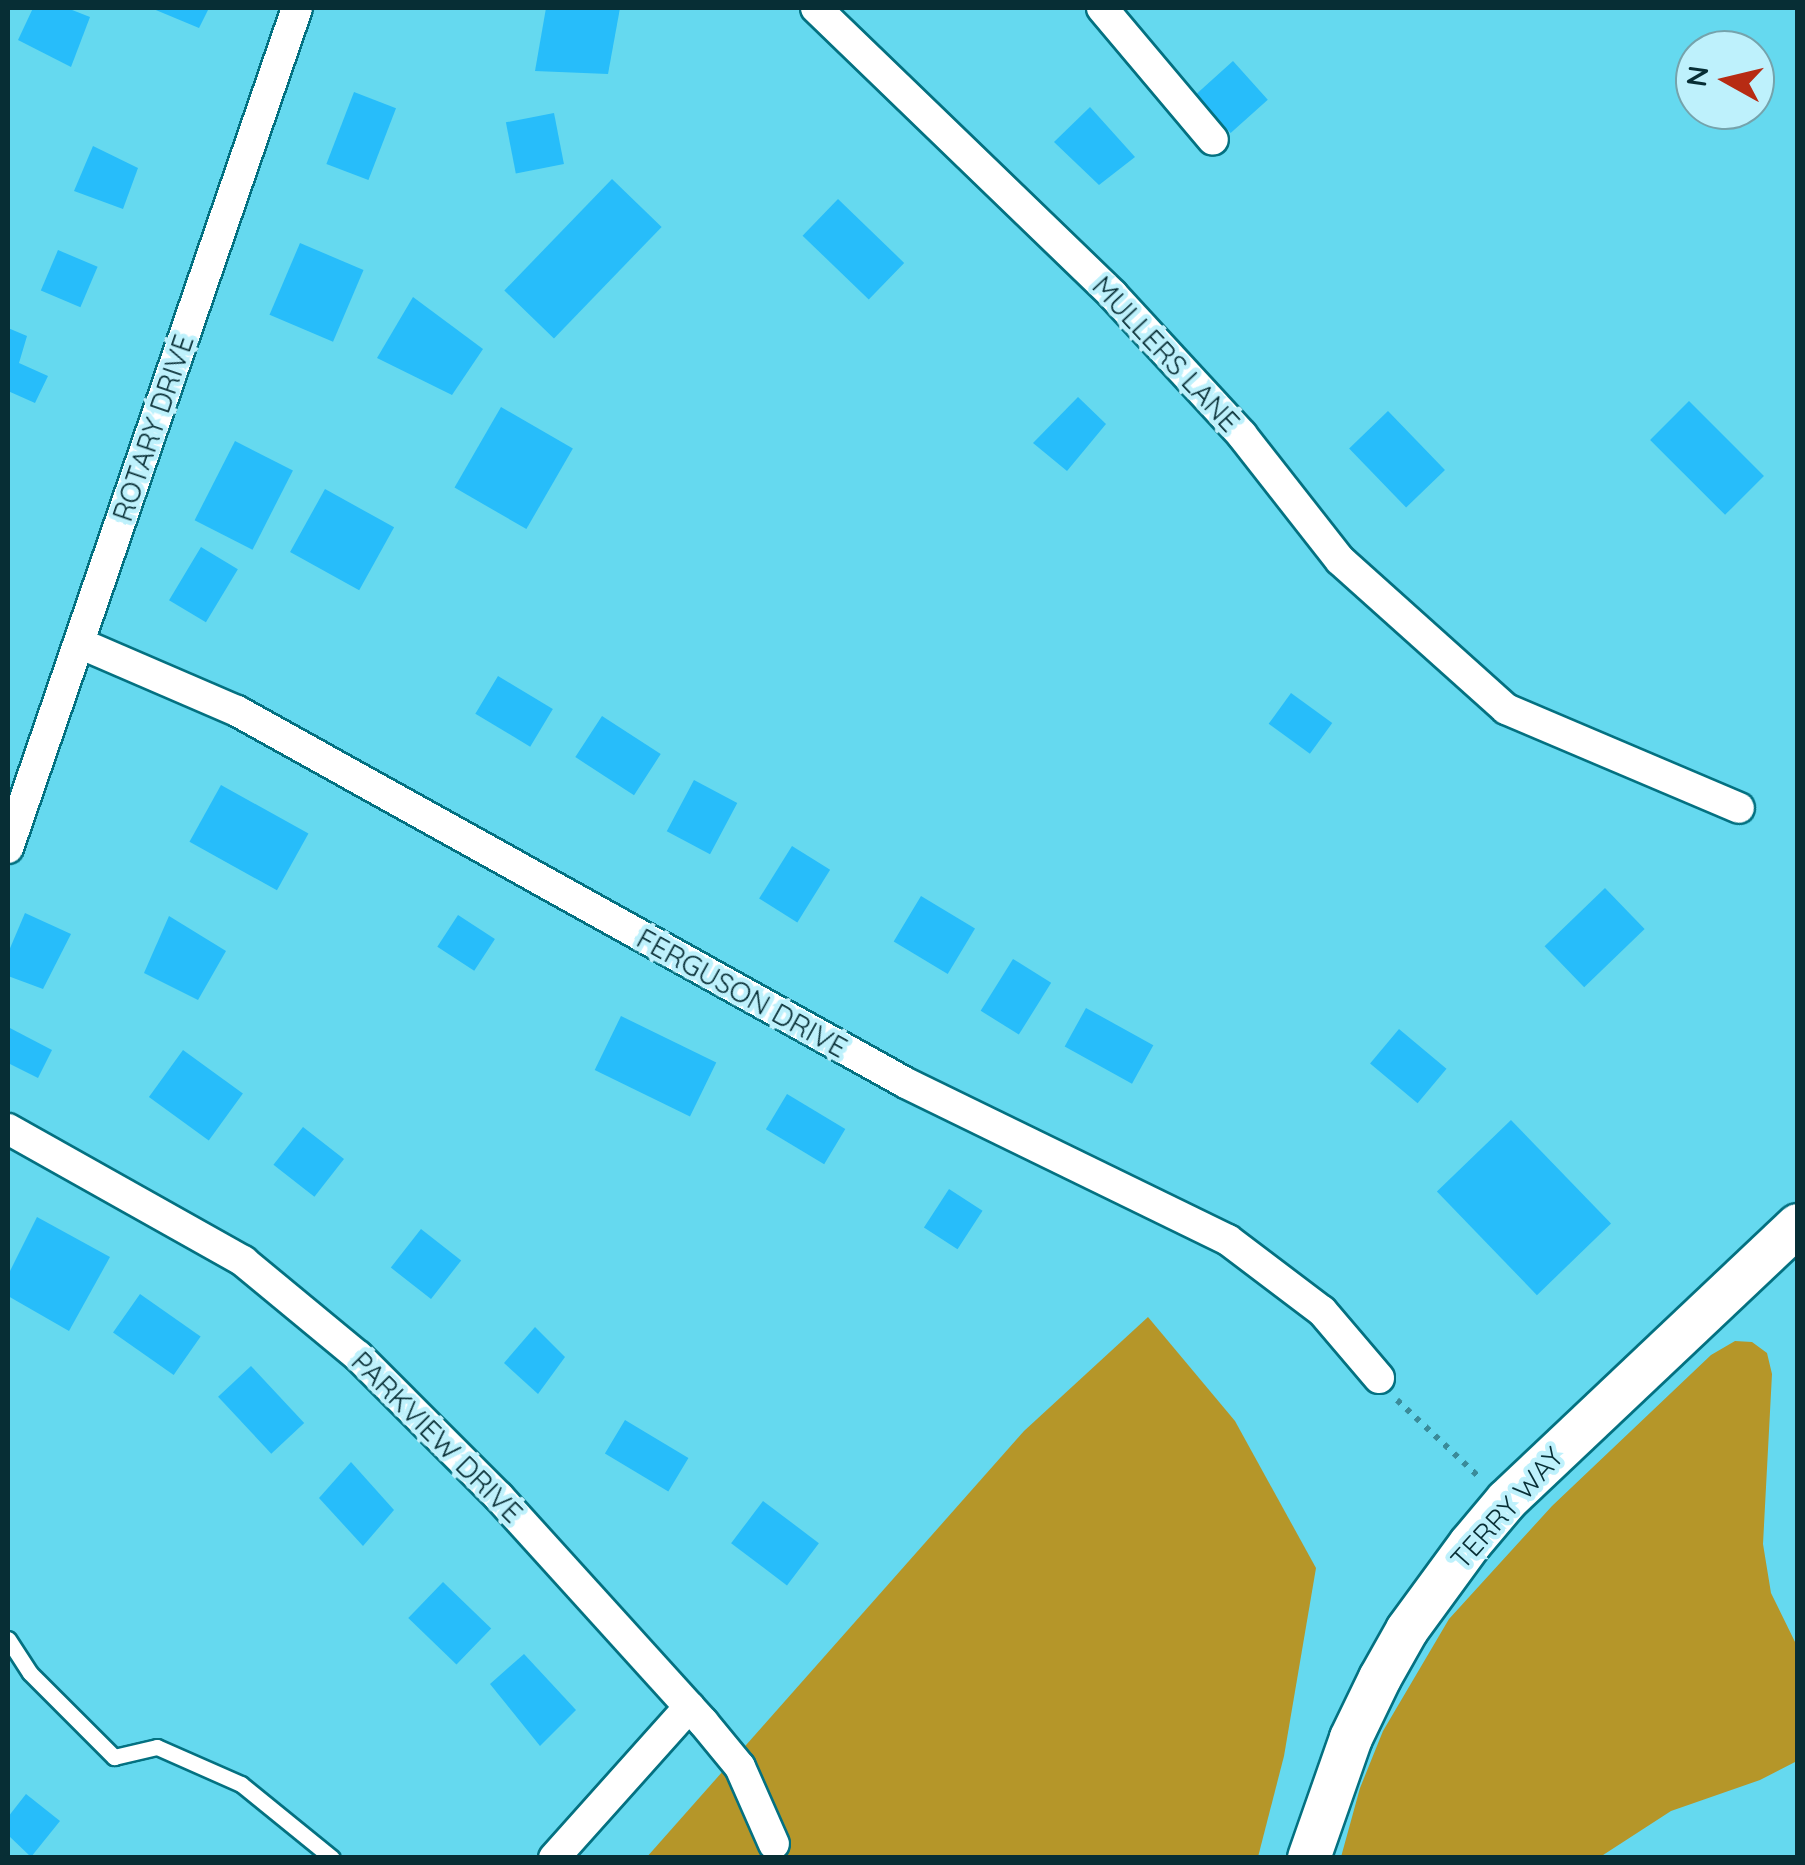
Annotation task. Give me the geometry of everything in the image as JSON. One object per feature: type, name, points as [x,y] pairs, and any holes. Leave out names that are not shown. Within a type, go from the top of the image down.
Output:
[{"type":"street","name":"ROTARY DRIVE","points":[[8,848],[297,8]]},
{"type":"street","name":"MULLERS LANE","points":[[816,8],[1112,295],[1242,435],[1340,560],[1506,708],[1739,808]]},
{"type":"street","points":[[1102,8],[1213,140]]},
{"type":"street","name":"FERGUSON DRIVE","points":[[79,643],[237,711],[890,1075],[1228,1240],[1322,1312],[1379,1378]]},
{"type":"street","name":"PARKVIEW DRIVE","points":[[8,1129],[198,1233],[282,1289],[358,1356],[499,1497],[689,1707],[740,1767],[774,1844]]},
{"type":"street","name":"TERRY WAY","points":[[1309,1858],[1351,1738],[1407,1630],[1507,1500],[1798,1225]]},
{"type":"street","points":[[554,1858],[689,1707]]},
{"type":"lane","points":[[8,1639],[30,1673],[114,1756],[158,1747],[241,1784],[332,1858]]},
{"type":"path","points":[[1379,1378],[1426,1430],[1507,1500]]},
{"type":"shaded area","points":[[1148,1317],[1235,1421],[1316,1568],[1284,1756],[1258,1857],[646,1858],[1024,1431]]},
{"type":"shaded area","points":[[1735,1341],[1752,1342],[1767,1353],[1772,1374],[1763,1544],[1771,1593],[1797,1646],[1797,1761],[1760,1780],[1671,1811],[1600,1857],[1341,1857],[1360,1788],[1383,1731],[1449,1619],[1552,1506],[1711,1355]]},
{"type":"building","points":[[33,8],[67,8],[90,17],[71,67],[18,40]]},
{"type":"building","points":[[151,8],[209,8],[199,28]]},
{"type":"building","points":[[546,8],[620,8],[608,74],[535,71]]},
{"type":"building","points":[[1233,61],[1268,100],[1231,133],[1196,94]]},
{"type":"building","points":[[354,92],[396,108],[368,180],[326,164]]},
{"type":"building","points":[[1090,107],[1135,157],[1099,185],[1054,142]]},
{"type":"building","points":[[554,113],[564,164],[516,173],[506,122]]},
{"type":"building","points":[[93,146],[138,168],[123,209],[74,191]]},
{"type":"building","points":[[612,179],[662,227],[554,338],[504,290]]},
{"type":"building","points":[[838,199],[904,263],[869,300],[803,236]]},
{"type":"building","points":[[300,243],[364,270],[333,342],[270,315]]},
{"type":"building","points":[[58,250],[98,267],[80,307],[41,291]]},
{"type":"building","points":[[413,297],[483,349],[452,395],[377,358]]},
{"type":"building","points":[[8,328],[27,336],[19,363],[48,376],[35,403],[8,391]]},
{"type":"building","points":[[1078,397],[1106,424],[1067,471],[1033,443]]},
{"type":"building","points":[[1689,401],[1764,476],[1725,515],[1650,440]]},
{"type":"building","points":[[501,407],[573,448],[526,529],[454,488]]},
{"type":"building","points":[[1388,411],[1445,470],[1406,507],[1349,449]]},
{"type":"building","points":[[235,441],[293,471],[253,550],[195,520]]},
{"type":"building","points":[[325,489],[394,527],[359,590],[290,552]]},
{"type":"building","points":[[201,547],[238,569],[206,622],[169,600]]},
{"type":"building","points":[[498,676],[553,709],[530,747],[475,714]]},
{"type":"building","points":[[1291,693],[1332,723],[1310,754],[1269,724]]},
{"type":"building","points":[[602,716],[661,754],[634,795],[575,757]]},
{"type":"building","points":[[694,780],[737,803],[710,854],[667,831]]},
{"type":"building","points":[[221,785],[308,833],[277,890],[189,842]]},
{"type":"building","points":[[792,846],[830,870],[797,922],[759,899]]},
{"type":"building","points":[[1605,888],[1645,929],[1584,987],[1545,946]]},
{"type":"building","points":[[921,896],[975,928],[948,974],[894,941]]},
{"type":"building","points":[[25,913],[71,934],[43,989],[8,976],[8,953]]},
{"type":"building","points":[[458,915],[495,939],[474,971],[437,947]]},
{"type":"building","points":[[169,916],[226,951],[198,1000],[144,973]]},
{"type":"building","points":[[1013,959],[1051,983],[1019,1035],[981,1011]]},
{"type":"building","points":[[1086,1008],[1153,1045],[1132,1084],[1065,1046]]},
{"type":"building","points":[[621,1016],[716,1062],[690,1116],[595,1070]]},
{"type":"building","points":[[8,1027],[52,1050],[38,1078],[8,1063]]},
{"type":"building","points":[[1399,1029],[1446,1069],[1418,1103],[1370,1063]]},
{"type":"building","points":[[183,1050],[243,1093],[209,1140],[149,1097]]},
{"type":"building","points":[[787,1094],[845,1129],[824,1164],[766,1129]]},
{"type":"building","points":[[1511,1120],[1611,1224],[1537,1295],[1437,1192]]},
{"type":"building","points":[[303,1127],[344,1159],[314,1197],[273,1165]]},
{"type":"building","points":[[949,1189],[983,1211],[957,1249],[924,1228]]},
{"type":"building","points":[[37,1217],[110,1257],[69,1331],[8,1296],[8,1275]]},
{"type":"building","points":[[421,1229],[461,1260],[431,1299],[391,1268]]},
{"type":"building","points":[[140,1294],[201,1336],[174,1375],[113,1333]]},
{"type":"building","points":[[535,1327],[565,1357],[538,1394],[504,1363]]},
{"type":"building","points":[[251,1366],[304,1423],[271,1454],[218,1397]]},
{"type":"building","points":[[625,1420],[688,1458],[668,1492],[605,1453]]},
{"type":"building","points":[[351,1462],[394,1510],[363,1546],[319,1498]]},
{"type":"building","points":[[763,1501],[819,1543],[787,1585],[731,1543]]},
{"type":"building","points":[[443,1582],[491,1629],[456,1665],[408,1618]]},
{"type":"building","points":[[524,1654],[576,1710],[540,1746],[490,1684]]},
{"type":"building","points":[[26,1794],[60,1821],[31,1857],[8,1835],[8,1817]]}]
